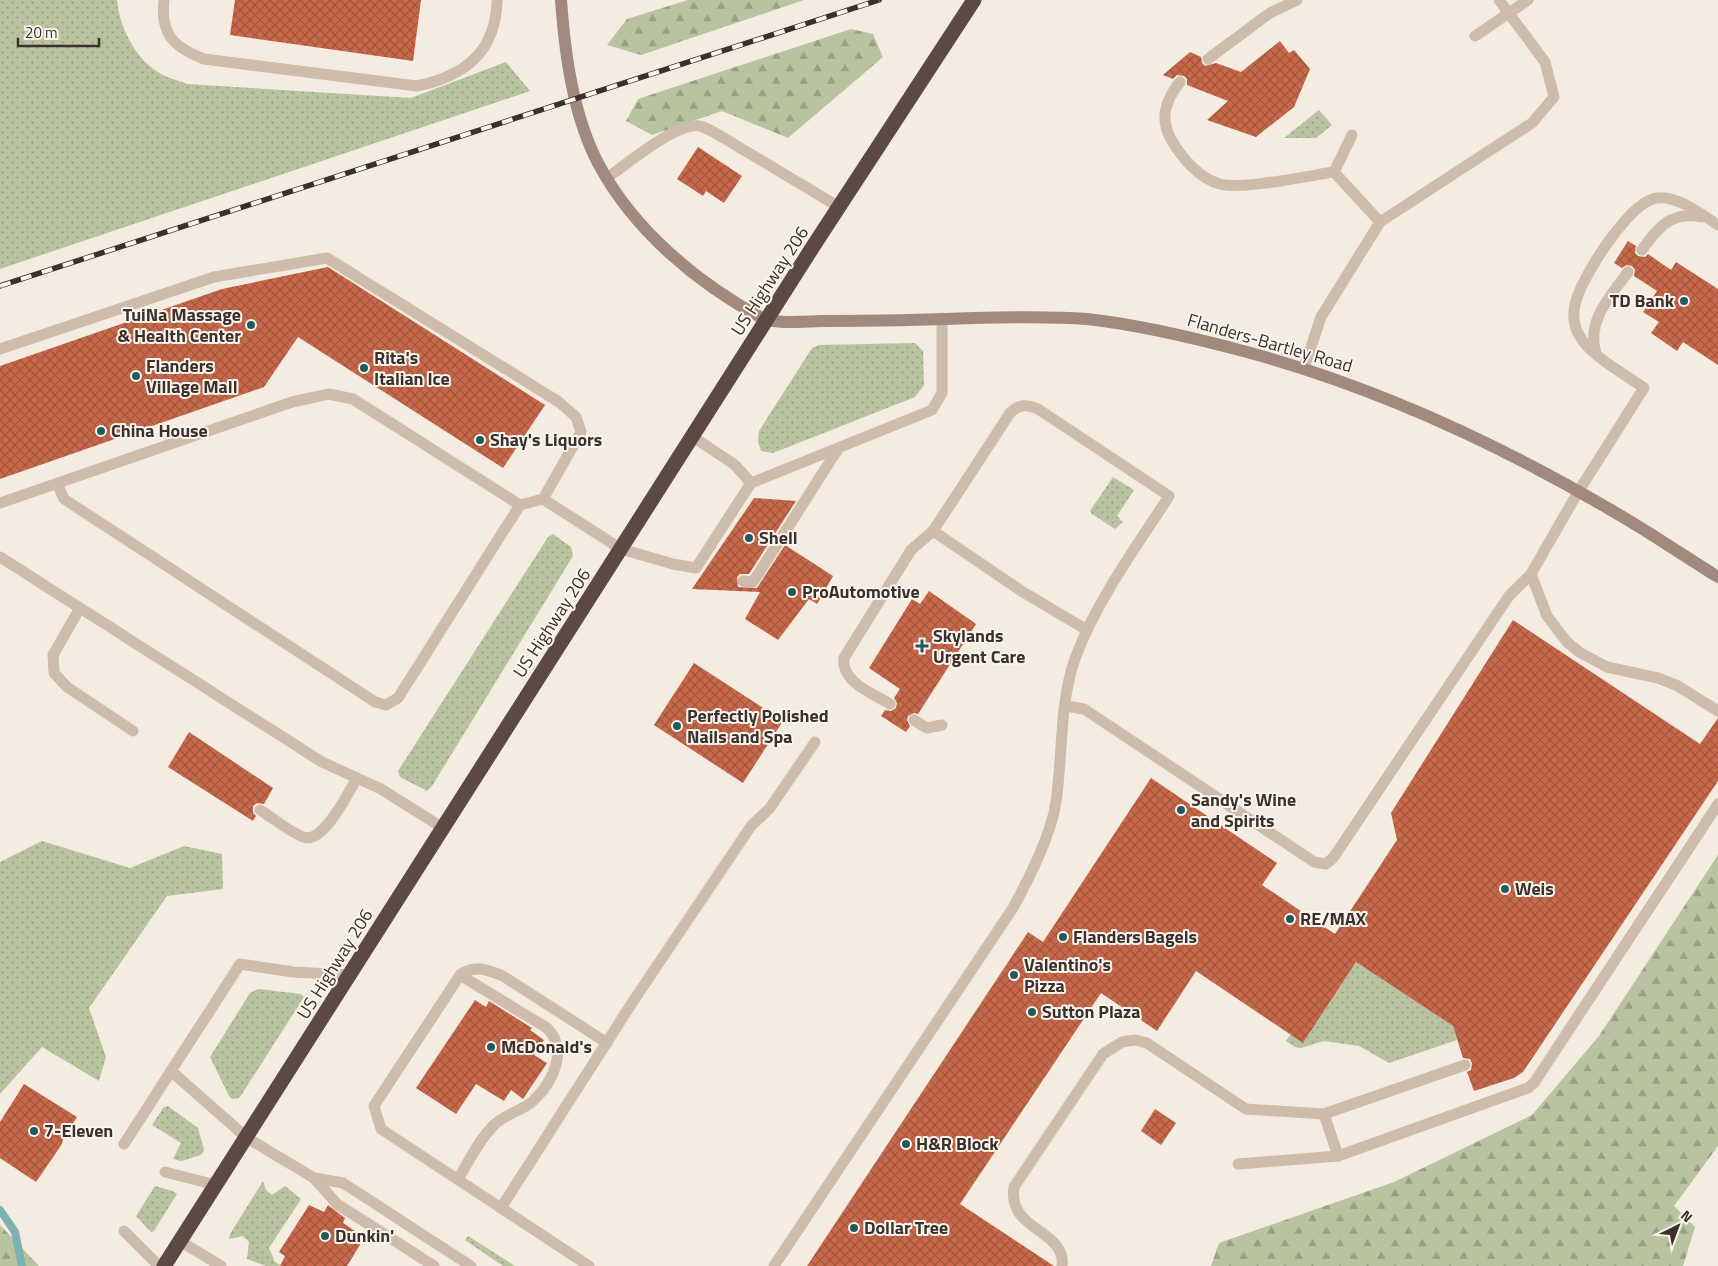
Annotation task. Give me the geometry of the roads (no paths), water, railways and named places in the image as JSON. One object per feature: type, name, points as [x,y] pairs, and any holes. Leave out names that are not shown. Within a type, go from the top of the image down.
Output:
[{"type":"highway","name":"US Highway 206","points":[[164,1266],[766,320],[974,0]]},
{"type":"street","points":[[561,0],[567,56],[580,113],[597,162],[624,206],[664,248],[708,283],[766,320]]},
{"type":"street","name":"Flanders-Bartley Road","points":[[766,320],[1036,317],[1097,321],[1187,337],[1304,368],[1397,403],[1473,438],[1618,514],[1718,577]]},
{"type":"lane","points":[[164,0],[162,15],[167,33],[182,48],[204,59],[418,86],[438,82],[457,74],[473,60],[487,44],[492,32],[497,0]]},
{"type":"lane","points":[[1208,59],[1270,13],[1297,0]]},
{"type":"lane","points":[[1304,368],[1321,317],[1380,222],[1532,123],[1554,97],[1545,62],[1500,0]]},
{"type":"lane","points":[[1476,36],[1528,0]]},
{"type":"lane","points":[[1180,82],[1170,96],[1165,109],[1167,130],[1182,156],[1195,170],[1211,181],[1232,186],[1334,172]]},
{"type":"lane","points":[[607,178],[666,136],[683,129],[699,126],[717,134],[840,207]]},
{"type":"lane","points":[[1334,172],[1352,135]]},
{"type":"lane","points":[[1334,172],[1380,222]]},
{"type":"lane","points":[[1066,706],[1084,709],[1314,862],[1326,864],[1333,858],[1508,596],[1531,574],[1578,492],[1644,388],[1596,353],[1579,336],[1574,322],[1574,309],[1583,282],[1630,213],[1654,198],[1665,197],[1678,202],[1717,224]]},
{"type":"lane","points":[[1642,250],[1657,229],[1673,219],[1697,216],[1717,224]]},
{"type":"lane","points":[[0,350],[214,276],[327,258],[559,402],[576,417],[580,425],[580,438],[542,499],[520,506],[398,698],[386,705],[375,702],[64,499],[57,483]]},
{"type":"lane","points":[[1596,353],[1592,340],[1595,323],[1628,272]]},
{"type":"lane","points":[[542,499],[622,549],[698,572],[751,482],[927,413],[936,406],[942,393],[943,382],[942,318]]},
{"type":"lane","points":[[0,503],[278,406],[317,396],[338,394],[353,399],[520,506]]},
{"type":"lane","points":[[774,1266],[1013,908],[1027,883],[1041,851],[1056,805],[1066,706],[1073,663],[1096,609],[1169,496],[1038,409],[1027,405],[1020,406],[1010,413],[933,531],[912,550],[844,658],[843,666],[850,678],[890,704]]},
{"type":"lane","points":[[693,436],[735,465],[751,482]]},
{"type":"lane","points":[[743,581],[753,582],[838,449]]},
{"type":"lane","points":[[933,531],[1023,592],[1087,630]]},
{"type":"lane","points":[[0,557],[322,762],[381,789],[443,828]]},
{"type":"lane","points":[[1531,574],[1547,616],[1568,642],[1580,652],[1607,667],[1658,678],[1676,685],[1718,711]]},
{"type":"lane","points":[[80,608],[53,655],[54,673],[66,687],[133,730]]},
{"type":"lane","points":[[914,720],[927,728],[942,725]]},
{"type":"lane","points":[[501,1208],[607,1043],[751,826],[770,808],[815,742]]},
{"type":"lane","points":[[260,810],[304,838],[312,838],[325,828],[357,778]]},
{"type":"lane","points":[[1238,1164],[1338,1156],[1521,1091],[1534,1083],[1718,804]]},
{"type":"lane","points":[[124,1144],[240,964],[293,972],[350,975]]},
{"type":"lane","points":[[589,1266],[381,1129],[374,1106],[460,975],[466,970],[475,968],[503,976],[607,1043]]},
{"type":"lane","points":[[458,1179],[489,1130],[496,1122],[533,1101],[558,1062],[558,1051],[554,1036],[546,1028],[460,975]]},
{"type":"lane","points":[[1062,1266],[1062,1254],[1056,1244],[1033,1228],[1018,1212],[1013,1194],[1014,1187],[1097,1062],[1115,1045],[1135,1040],[1147,1043],[1246,1110],[1324,1114],[1465,1065]]},
{"type":"lane","points":[[171,1071],[247,1138],[314,1178],[337,1204],[434,1266]]},
{"type":"lane","points":[[1324,1114],[1338,1156]]},
{"type":"lane","points":[[165,1172],[216,1185]]},
{"type":"lane","points":[[314,1178],[343,1183],[471,1266]]},
{"type":"lane","points":[[124,1231],[159,1266]]},
{"type":"lane","points":[[180,1241],[221,1266]]},
{"type":"waterway","points":[[0,1210],[15,1232],[22,1266]]},
{"type":"railway","points":[[0,286],[879,0]]},
{"type":"place","name":"TD Bank","points":[[1684,301]]},
{"type":"place","name":"TuiNa Massage & Health Center","points":[[251,325]]},
{"type":"place","name":"Rita's Italian Ice","points":[[364,368]]},
{"type":"place","name":"Flanders Village Mall","points":[[136,376]]},
{"type":"place","name":"China House","points":[[101,431]]},
{"type":"place","name":"Shay's Liquors","points":[[480,440]]},
{"type":"place","name":"Shell","points":[[749,538]]},
{"type":"place","name":"ProAutomotive","points":[[792,592]]},
{"type":"place","name":"Skylands Urgent Care","points":[[922,646]]},
{"type":"place","name":"Perfectly Polished Nails and Spa","points":[[677,726]]},
{"type":"place","name":"Sandy's Wine and Spirits","points":[[1181,810]]},
{"type":"place","name":"Weis","points":[[1505,889]]},
{"type":"place","name":"RE/MAX","points":[[1290,919]]},
{"type":"place","name":"Flanders Bagels","points":[[1063,937]]},
{"type":"place","name":"Valentino's Pizza","points":[[1014,975]]},
{"type":"place","name":"Sutton Plaza","points":[[1032,1012]]},
{"type":"place","name":"McDonald's","points":[[491,1047]]},
{"type":"place","name":"7-Eleven","points":[[34,1131]]},
{"type":"place","name":"H&R Block","points":[[906,1144]]},
{"type":"place","name":"Dollar Tree","points":[[854,1228]]},
{"type":"place","name":"Dunkin'","points":[[325,1236]]}]
